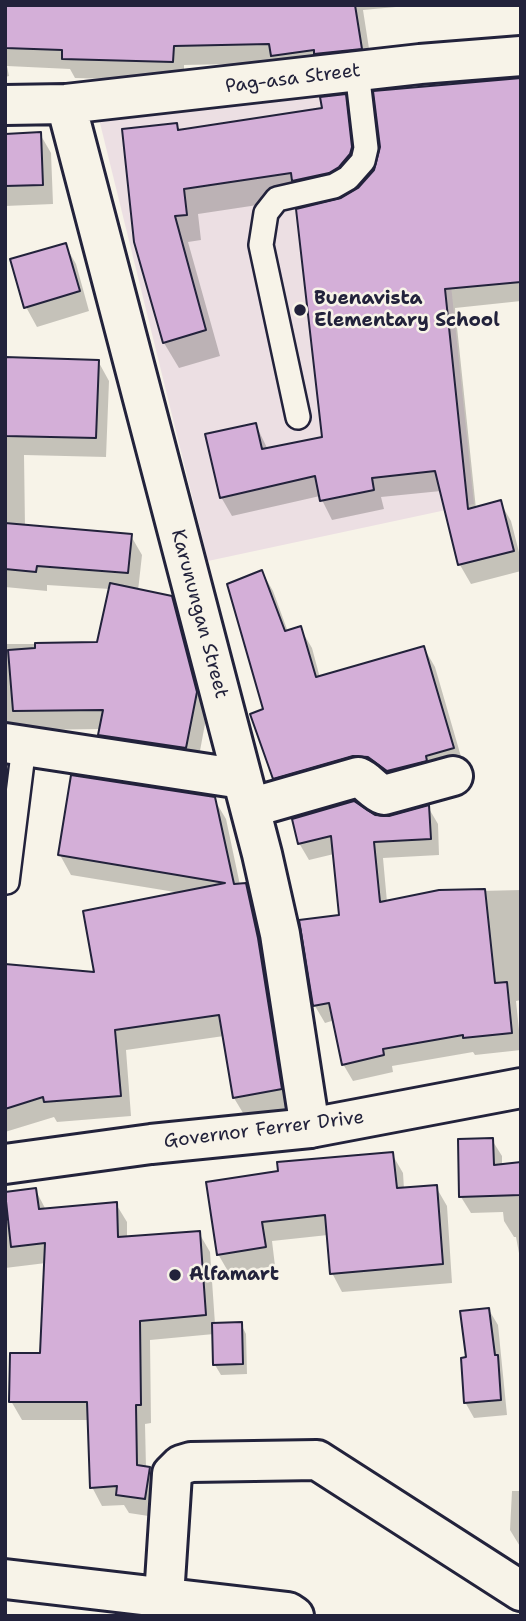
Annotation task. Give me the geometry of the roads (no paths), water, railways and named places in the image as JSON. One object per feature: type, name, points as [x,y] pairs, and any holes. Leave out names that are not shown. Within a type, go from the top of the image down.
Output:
[{"type":"street","name":"Pag-asa Street","points":[[5,104],[66,104],[357,71],[521,56]]},
{"type":"street","name":"Karunungan Street","points":[[66,104],[246,793],[280,934],[310,1128]]},
{"type":"street","points":[[15,745],[246,793],[358,778],[377,793],[384,795],[453,776]]},
{"type":"street","name":"Governor Ferrer Drive","points":[[5,1164],[152,1144],[310,1128],[521,1088]]},
{"type":"street","points":[[164,1597],[172,1474],[181,1465],[191,1462],[317,1460],[521,1591]]},
{"type":"street","points":[[5,1579],[288,1612],[294,1616]]},
{"type":"lane","points":[[298,418],[261,245],[266,213],[277,199],[334,186],[348,178],[363,161],[366,148],[357,71]]},
{"type":"lane","points":[[7,882],[15,745]]},
{"type":"place","name":"Buenavista Elementary School","points":[[300,310]]},
{"type":"place","name":"Alfamart","points":[[175,1275]]}]
